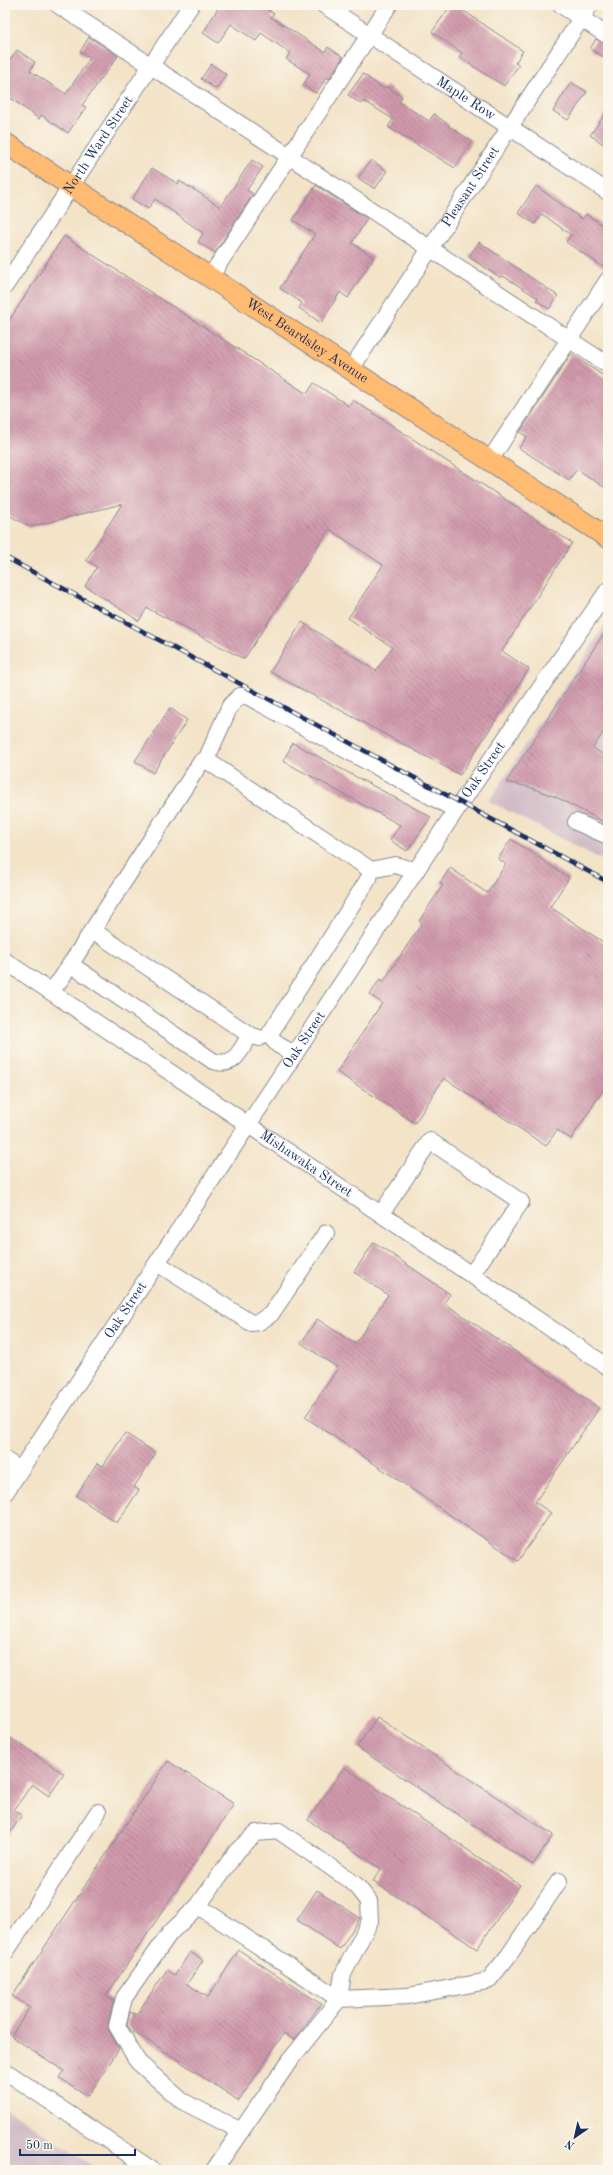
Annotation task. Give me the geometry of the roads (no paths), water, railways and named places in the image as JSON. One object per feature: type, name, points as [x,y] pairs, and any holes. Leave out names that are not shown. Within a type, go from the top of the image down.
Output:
[{"type":"main road","name":"West Beardsley Avenue","points":[[5,143],[608,538]]},
{"type":"street","points":[[58,5],[608,365]]},
{"type":"street","name":"North Ward Street","points":[[5,286],[191,5]]},
{"type":"street","name":"Maple Row","points":[[324,5],[608,192]]},
{"type":"street","points":[[210,277],[389,5]]},
{"type":"street","points":[[561,5],[608,36]]},
{"type":"street","name":"Pleasant Street","points":[[351,369],[590,5]]},
{"type":"street","points":[[490,460],[608,280]]},
{"type":"street","name":"Oak Street","points":[[5,1493],[456,810],[608,590]]},
{"type":"street","points":[[51,991],[201,762],[206,760],[230,706],[240,696],[247,696],[456,810]]},
{"type":"street","points":[[206,760],[371,870],[395,865],[416,871]]},
{"type":"street","points":[[576,822],[608,836]]},
{"type":"street","points":[[92,930],[250,1035],[257,1038],[269,1035],[369,878],[371,870]]},
{"type":"street","name":"Mishawaka Street","points":[[5,961],[608,1367]]},
{"type":"street","points":[[70,964],[213,1061],[224,1065],[232,1062],[250,1035]]},
{"type":"street","points":[[269,1035],[278,1044],[295,1054]]},
{"type":"street","points":[[382,1214],[430,1141],[521,1202],[472,1274]]},
{"type":"street","points":[[157,1264],[251,1323],[259,1322],[271,1314],[326,1233]]},
{"type":"street","points":[[5,1460],[20,1470]]},
{"type":"street","points":[[5,1953],[98,1812]]},
{"type":"street","points":[[214,2170],[291,2059],[339,1999],[343,1974],[370,1920],[369,1901],[356,1885],[279,1831],[256,1833],[237,1851],[198,1906],[170,1933],[124,1998],[117,2026],[138,2062],[182,2101],[241,2131]]},
{"type":"street","points":[[198,1906],[339,1999],[408,1996],[488,1981],[510,1955],[558,1882]]},
{"type":"street","points":[[5,2071],[152,2170]]},
{"type":"railway","points":[[5,557],[608,882]]}]
